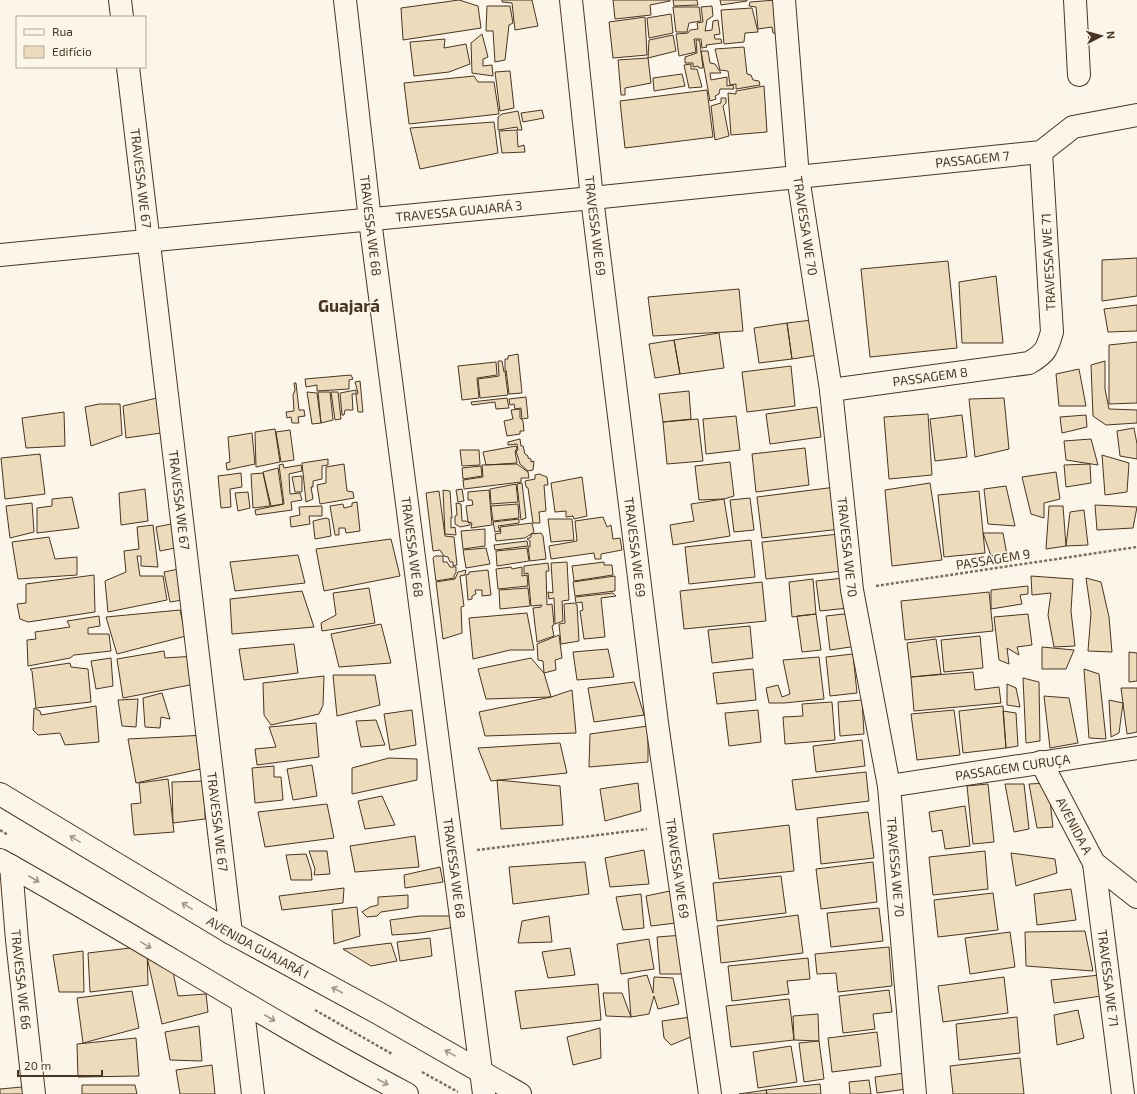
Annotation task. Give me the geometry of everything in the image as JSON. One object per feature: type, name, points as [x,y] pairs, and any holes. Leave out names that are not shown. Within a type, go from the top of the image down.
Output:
[{"type":"street","points":[[120,0],[122,16]]},
{"type":"street","name":"TRAVESSA WE 68","points":[[345,0],[370,220],[484,1094]]},
{"type":"street","name":"TRAVESSA WE 69","points":[[570,0],[592,198],[656,715],[710,1094]]},
{"type":"street","name":"TRAVESSA WE 70","points":[[784,0],[798,177],[832,390],[852,590],[889,786],[915,1094]]},
{"type":"street","points":[[1075,0],[1080,75]]},
{"type":"street","name":"TRAVESSA WE 67","points":[[128,68],[150,241],[231,933]]},
{"type":"street","points":[[1041,152],[1073,127],[1137,115]]},
{"type":"street","name":"PASSAGEM 7","points":[[798,177],[1041,152]]},
{"type":"street","name":"TRAVESSA WE 71","points":[[1029,363],[1039,357],[1047,348],[1052,332],[1041,152]]},
{"type":"street","name":"TRAVESSA GUAJARÁ 3","points":[[0,255],[798,177]]},
{"type":"street","name":"PASSAGEM 8","points":[[832,390],[1029,363]]},
{"type":"street","name":"PASSAGEM CURUÇA","points":[[889,786],[1137,748]]},
{"type":"street","name":"AVENIDA A","points":[[1041,762],[1094,863],[1137,897]]},
{"type":"street","name":"AVENIDA GUAJARÁ I","points":[[1,790],[231,933],[374,1010],[520,1094]]},
{"type":"street","points":[[6,863],[242,1002],[352,1065],[407,1094]]},
{"type":"street","name":"TRAVESSA WE 66","points":[[6,863],[8,941],[34,1094]]},
{"type":"street","name":"TRAVESSA WE 71","points":[[1094,863],[1123,1094]]},
{"type":"street","points":[[242,1002],[253,1094]]},
{"type":"path","name":"PASSAGEM 9","points":[[852,590],[1137,547]]},
{"type":"path","points":[[453,853],[672,826]]},
{"type":"building","points":[[459,0],[478,6],[481,28],[403,40],[401,8]]},
{"type":"building","points":[[502,0],[532,0],[538,26],[515,30],[512,3],[502,2]]},
{"type":"building","points":[[613,0],[670,1],[650,5],[651,15],[615,19]]},
{"type":"building","points":[[673,0],[697,0],[698,5],[674,6]]},
{"type":"building","points":[[720,0],[747,0],[747,1],[721,5]]},
{"type":"building","points":[[776,0],[781,34],[773,33],[772,27],[758,29],[756,7],[749,6],[750,2]]},
{"type":"building","points":[[487,6],[510,6],[513,23],[509,25],[505,60],[495,62],[493,31],[486,31]]},
{"type":"building","points":[[712,6],[713,16],[707,20],[705,31],[712,30],[713,21],[718,20],[720,34],[714,35],[715,39],[721,39],[722,43],[706,45],[707,47],[702,48],[701,39],[694,39],[696,52],[679,56],[676,34],[688,33],[690,30],[698,29],[697,23],[703,22],[701,7]]},
{"type":"building","points":[[673,7],[699,7],[701,21],[689,23],[687,32],[676,32]]},
{"type":"building","points":[[752,8],[758,32],[745,33],[744,42],[724,44],[721,10]]},
{"type":"building","points":[[671,14],[673,33],[649,38],[647,18]]},
{"type":"building","points":[[645,17],[647,55],[613,58],[609,22]]},
{"type":"building","points":[[482,34],[488,57],[483,59],[483,66],[492,65],[493,76],[472,73],[471,43]]},
{"type":"building","points":[[673,35],[676,51],[648,58],[649,40]]},
{"type":"building","points":[[445,39],[444,48],[466,44],[470,64],[449,72],[414,76],[410,42]]},
{"type":"building","points":[[696,40],[699,40],[700,43],[703,68],[699,68],[698,66],[693,67],[693,63],[685,63],[685,57],[697,53]]},
{"type":"building","points":[[744,47],[747,74],[751,75],[753,80],[759,81],[760,85],[736,89],[736,84],[730,85],[728,71],[720,70],[715,49]]},
{"type":"building","points":[[701,51],[708,51],[710,63],[715,64],[721,73],[710,73],[711,80],[727,77],[727,86],[733,85],[734,89],[720,89],[719,94],[715,96],[716,99],[710,101]]},
{"type":"building","points":[[648,58],[651,83],[625,88],[625,95],[621,95],[618,60]]},
{"type":"building","points":[[691,64],[691,69],[697,69],[702,87],[689,88],[684,65]]},
{"type":"building","points":[[510,71],[514,108],[500,111],[495,72]]},
{"type":"building","points":[[682,74],[685,86],[654,91],[653,78]]},
{"type":"building","points":[[474,76],[478,82],[494,82],[499,114],[409,124],[404,83]]},
{"type":"building","points":[[764,86],[767,132],[731,135],[728,93],[736,94],[736,91]]},
{"type":"building","points":[[707,90],[713,137],[625,148],[620,101]]},
{"type":"building","points":[[721,98],[726,98],[726,103],[723,106],[729,136],[715,140],[711,106],[721,103]]},
{"type":"building","points":[[542,110],[544,118],[523,122],[521,113]]},
{"type":"building","points":[[518,111],[522,130],[518,130],[517,127],[498,130],[498,117],[502,114]]},
{"type":"building","points":[[494,122],[498,153],[420,169],[410,128]]},
{"type":"building","points":[[517,130],[518,147],[524,145],[525,152],[502,153],[499,131]]},
{"type":"building","points":[[1137,258],[1137,296],[1102,301],[1102,260]]},
{"type":"building","points":[[948,261],[957,348],[870,357],[861,269]]},
{"type":"building","points":[[996,276],[1003,343],[962,343],[959,282]]},
{"type":"building","points":[[739,289],[743,331],[653,336],[648,297]]},
{"type":"building","points":[[1137,305],[1137,331],[1108,332],[1104,309]]},
{"type":"building","points":[[812,320],[818,355],[792,359],[787,323]]},
{"type":"building","points":[[787,323],[792,359],[759,363],[754,328]]},
{"type":"building","points":[[719,333],[724,368],[680,374],[674,340]]},
{"type":"building","points":[[674,340],[680,374],[655,378],[649,344]]},
{"type":"building","points":[[1137,342],[1137,403],[1109,404],[1109,345]]},
{"type":"building","points":[[518,354],[522,393],[509,394],[505,370],[505,359],[508,359],[508,356]]},
{"type":"building","points":[[498,361],[502,361],[504,372],[505,371],[508,395],[480,398],[478,379],[499,376]]},
{"type":"building","points":[[1105,361],[1105,389],[1109,409],[1137,410],[1137,423],[1106,425],[1093,416],[1091,365]]},
{"type":"building","points":[[496,362],[497,375],[477,378],[479,398],[462,400],[458,366]]},
{"type":"building","points":[[791,366],[795,406],[747,412],[742,372]]},
{"type":"building","points":[[1079,369],[1086,406],[1059,406],[1056,374]]},
{"type":"building","points":[[351,375],[353,379],[349,380],[349,389],[317,391],[317,385],[306,387],[305,379]]},
{"type":"building","points":[[360,381],[363,412],[358,412],[356,395],[358,393],[355,382]]},
{"type":"building","points":[[294,383],[296,383],[299,410],[304,410],[305,416],[298,417],[299,423],[292,423],[291,417],[287,418],[286,412],[294,411]]},
{"type":"building","points":[[356,390],[356,394],[352,394],[353,410],[345,410],[344,415],[342,415],[340,393]]},
{"type":"building","points":[[689,391],[691,419],[663,422],[659,394]]},
{"type":"building","points":[[307,392],[317,393],[321,423],[312,424]]},
{"type":"building","points":[[318,392],[330,392],[333,420],[321,423]]},
{"type":"building","points":[[331,392],[338,392],[341,419],[335,420]]},
{"type":"building","points":[[161,397],[161,433],[126,438],[123,406]]},
{"type":"building","points":[[526,397],[528,418],[522,419],[521,408],[515,409],[514,404],[510,405],[509,399]]},
{"type":"building","points":[[507,398],[509,408],[496,409],[495,402],[472,405],[471,402]]},
{"type":"building","points":[[1004,398],[1009,449],[975,457],[969,399]]},
{"type":"building","points":[[99,404],[120,404],[122,435],[91,446],[85,407]]},
{"type":"building","points":[[817,407],[821,437],[770,444],[766,414]]},
{"type":"building","points":[[520,409],[520,418],[523,421],[524,431],[520,431],[520,434],[507,436],[504,421],[513,419],[511,410]]},
{"type":"building","points":[[64,412],[65,446],[26,448],[22,418]]},
{"type":"building","points":[[928,414],[932,475],[889,479],[884,417]]},
{"type":"building","points":[[962,415],[967,457],[935,461],[930,419]]},
{"type":"building","points":[[1086,415],[1087,427],[1062,433],[1060,417]]},
{"type":"building","points":[[736,416],[740,450],[706,454],[703,419]]},
{"type":"building","points":[[698,419],[703,461],[667,464],[663,422]]},
{"type":"building","points":[[1134,428],[1137,444],[1137,459],[1120,456],[1117,431]]},
{"type":"building","points":[[275,429],[280,462],[256,467],[255,432]]},
{"type":"building","points":[[290,430],[294,460],[281,462],[276,432]]},
{"type":"building","points":[[252,433],[255,464],[227,470],[226,463],[230,462],[228,437]]},
{"type":"building","points":[[520,439],[521,446],[523,446],[525,454],[531,459],[531,462],[534,461],[533,470],[528,471],[520,464],[516,451],[518,450],[517,444],[508,445],[508,442]]},
{"type":"building","points":[[1091,439],[1098,465],[1066,460],[1064,441]]},
{"type":"building","points":[[516,446],[517,449],[515,451],[517,463],[486,465],[483,452]]},
{"type":"building","points":[[805,448],[809,485],[756,492],[752,454]]},
{"type":"building","points":[[460,450],[479,450],[480,465],[462,466]]},
{"type":"building","points":[[40,454],[45,494],[5,499],[1,458]]},
{"type":"building","points":[[1102,455],[1129,463],[1127,492],[1105,495]]},
{"type":"building","points":[[328,459],[328,465],[322,466],[322,479],[313,481],[313,487],[311,487],[313,499],[306,502],[302,463]]},
{"type":"building","points":[[730,462],[734,496],[724,499],[699,500],[695,466]]},
{"type":"building","points":[[283,464],[284,468],[301,465],[302,471],[289,474],[290,494],[300,493],[302,500],[291,502],[292,510],[256,515],[255,510],[284,504],[279,465]]},
{"type":"building","points":[[344,464],[347,491],[353,492],[354,498],[320,504],[317,485],[326,483],[326,467]]},
{"type":"building","points":[[517,464],[528,472],[529,478],[521,478],[521,482],[464,489],[463,480],[483,477],[482,465]]},
{"type":"building","points":[[1090,464],[1091,483],[1066,487],[1064,465]]},
{"type":"building","points":[[481,466],[482,476],[463,479],[462,468]]},
{"type":"building","points":[[278,468],[283,504],[271,506],[263,472]]},
{"type":"building","points":[[1056,472],[1060,499],[1044,503],[1044,518],[1031,514],[1022,477]]},
{"type":"building","points":[[241,473],[242,487],[230,489],[231,507],[221,508],[218,476]]},
{"type":"building","points":[[263,473],[270,506],[253,508],[251,474]]},
{"type":"building","points":[[539,474],[547,477],[548,485],[544,485],[546,511],[539,512],[540,523],[533,523],[528,488],[526,487],[525,481],[535,479],[535,475]]},
{"type":"building","points":[[302,476],[302,492],[295,492],[292,477]]},
{"type":"building","points":[[582,477],[587,516],[574,519],[573,516],[566,517],[566,511],[555,512],[551,483]]},
{"type":"building","points":[[522,483],[526,518],[521,520],[517,484]]},
{"type":"building","points":[[930,483],[942,560],[892,566],[885,490]]},
{"type":"building","points":[[516,484],[518,502],[491,504],[490,489]]},
{"type":"building","points":[[1006,486],[1015,526],[988,524],[984,489]]},
{"type":"building","points":[[836,487],[841,529],[762,538],[757,497]]},
{"type":"building","points":[[145,489],[148,521],[121,525],[119,493]]},
{"type":"building","points":[[462,489],[464,501],[458,502],[456,490]]},
{"type":"building","points":[[443,490],[450,491],[452,518],[451,517],[451,528],[455,527],[456,535],[445,534]]},
{"type":"building","points":[[489,490],[492,525],[471,528],[472,523],[468,522],[466,506],[473,505],[472,500],[468,500],[468,492]]},
{"type":"building","points":[[439,491],[445,536],[454,537],[457,565],[453,566],[453,562],[450,562],[448,557],[444,556],[440,550],[433,551],[426,493]]},
{"type":"building","points":[[979,491],[985,553],[944,557],[938,495]]},
{"type":"building","points":[[248,492],[250,508],[238,511],[235,493]]},
{"type":"building","points":[[72,497],[79,528],[37,533],[37,508],[52,506],[52,499]]},
{"type":"building","points":[[750,498],[754,530],[734,532],[730,500]]},
{"type":"building","points":[[724,499],[730,536],[673,545],[670,525],[694,521],[691,504]]},
{"type":"building","points":[[357,502],[360,531],[346,533],[345,528],[339,528],[339,535],[335,535],[330,506],[343,504],[344,508],[352,506],[352,503]]},
{"type":"building","points":[[32,503],[34,532],[10,538],[6,506]]},
{"type":"building","points":[[456,503],[461,504],[462,521],[470,523],[470,525],[460,527],[455,524],[455,516],[457,515]]},
{"type":"building","points":[[518,504],[519,518],[493,521],[491,506]]},
{"type":"building","points":[[1095,505],[1137,507],[1133,528],[1097,530]]},
{"type":"building","points":[[322,506],[322,516],[309,516],[310,524],[291,527],[290,517],[300,515],[299,507]]},
{"type":"building","points":[[1049,506],[1063,506],[1066,546],[1046,549]]},
{"type":"building","points":[[1084,510],[1088,545],[1066,546],[1070,512]]},
{"type":"building","points":[[603,517],[607,527],[611,525],[613,539],[620,538],[622,550],[601,554],[601,559],[595,559],[594,553],[551,559],[549,546],[577,541],[575,521]]},
{"type":"building","points":[[326,518],[329,519],[331,536],[315,539],[313,521]]},
{"type":"building","points":[[519,519],[519,523],[498,526],[500,531],[495,532],[493,522]]},
{"type":"building","points":[[548,519],[572,519],[574,540],[551,542]]},
{"type":"building","points":[[176,523],[180,547],[160,551],[156,527]]},
{"type":"building","points":[[532,523],[534,532],[525,538],[496,541],[495,534],[501,533],[500,527]]},
{"type":"building","points":[[153,525],[158,567],[141,566],[141,556],[137,556],[140,576],[163,576],[167,600],[108,612],[105,581],[126,572],[124,551],[139,549],[137,527]]},
{"type":"building","points":[[485,529],[485,546],[463,549],[461,531]]},
{"type":"building","points":[[541,533],[543,536],[546,559],[530,561],[528,547],[530,547],[530,541],[527,539],[531,537],[531,534]]},
{"type":"building","points":[[983,533],[1003,533],[1007,555],[991,556]]},
{"type":"building","points":[[839,534],[843,571],[766,579],[762,542]]},
{"type":"building","points":[[49,537],[55,559],[77,557],[77,575],[18,579],[12,542]]},
{"type":"building","points":[[391,539],[400,576],[324,591],[316,549]]},
{"type":"building","points":[[751,540],[755,577],[689,584],[685,547]]},
{"type":"building","points":[[527,541],[528,546],[495,550],[494,545]]},
{"type":"building","points":[[486,548],[490,564],[466,568],[463,550]]},
{"type":"building","points":[[527,548],[529,561],[497,566],[496,551]]},
{"type":"building","points":[[298,555],[305,583],[235,591],[230,562]]},
{"type":"building","points":[[435,556],[443,556],[443,562],[447,562],[450,567],[456,567],[454,578],[436,581],[433,558]]},
{"type":"building","points":[[567,562],[569,600],[562,601],[563,621],[555,624],[554,598],[549,599],[548,592],[553,593],[551,563]]},
{"type":"building","points":[[604,562],[604,565],[612,565],[613,575],[574,581],[572,566]]},
{"type":"building","points":[[548,563],[549,571],[546,571],[547,605],[552,604],[554,625],[552,626],[554,636],[537,642],[533,608],[541,607],[542,605],[531,606],[528,573],[524,574],[524,566]]},
{"type":"building","points":[[511,567],[512,569],[522,567],[522,576],[527,575],[528,586],[498,589],[496,569]]},
{"type":"building","points":[[179,569],[182,600],[170,602],[164,572]]},
{"type":"building","points":[[466,570],[465,575],[460,576],[464,606],[461,607],[462,633],[443,639],[436,582],[455,579],[458,572]]},
{"type":"building","points":[[488,570],[491,595],[482,596],[482,590],[475,590],[476,594],[472,596],[472,599],[468,600],[466,575],[469,574],[469,572]]},
{"type":"building","points":[[94,575],[95,612],[28,622],[20,619],[17,604],[26,603],[26,584]]},
{"type":"building","points":[[615,576],[615,591],[575,596],[573,582]]},
{"type":"building","points":[[1031,576],[1073,579],[1071,611],[1075,646],[1054,647],[1048,615],[1051,593],[1032,595]]},
{"type":"building","points":[[844,578],[848,608],[820,611],[816,581]]},
{"type":"building","points":[[1086,578],[1101,582],[1109,617],[1112,652],[1088,651],[1091,613]]},
{"type":"building","points":[[813,579],[816,614],[792,617],[789,582]]},
{"type":"building","points":[[762,582],[766,621],[684,629],[680,591]]},
{"type":"building","points":[[1028,586],[1028,594],[1020,595],[1022,604],[991,609],[991,590]]},
{"type":"building","points":[[369,588],[375,623],[322,631],[321,623],[336,615],[333,593]]},
{"type":"building","points":[[528,588],[530,606],[500,609],[499,590]]},
{"type":"building","points":[[302,591],[314,627],[232,634],[230,599]]},
{"type":"building","points":[[989,592],[993,631],[905,640],[901,601]]},
{"type":"building","points":[[613,593],[616,596],[601,598],[605,637],[584,639],[580,611],[583,610],[582,602],[576,603],[575,597]]},
{"type":"building","points":[[574,603],[577,605],[579,641],[561,644],[559,624],[565,623],[564,604]]},
{"type":"building","points":[[180,610],[186,636],[117,654],[106,617]]},
{"type":"building","points":[[527,613],[534,650],[510,650],[473,659],[469,618]]},
{"type":"building","points":[[853,613],[857,646],[830,650],[826,616]]},
{"type":"building","points":[[816,614],[821,650],[802,652],[797,616]]},
{"type":"building","points":[[1028,614],[1032,645],[1017,647],[1019,655],[1007,648],[1009,664],[999,660],[994,617]]},
{"type":"building","points":[[99,616],[100,626],[88,628],[88,634],[109,634],[111,651],[74,655],[70,658],[28,666],[27,640],[36,639],[35,632],[70,627],[67,621]]},
{"type":"building","points":[[381,624],[391,663],[339,667],[331,634]]},
{"type":"building","points":[[750,626],[753,658],[712,663],[708,630]]},
{"type":"building","points":[[559,635],[562,658],[555,660],[556,670],[544,673],[543,661],[538,660],[537,644]]},
{"type":"building","points":[[980,636],[983,668],[944,672],[941,640]]},
{"type":"building","points":[[936,639],[941,674],[911,677],[907,643]]},
{"type":"building","points":[[294,644],[298,673],[244,680],[239,649]]},
{"type":"building","points":[[1042,647],[1074,650],[1066,669],[1042,669]]},
{"type":"building","points":[[608,649],[614,677],[577,680],[573,652]]},
{"type":"building","points":[[164,651],[165,658],[196,656],[200,683],[123,698],[117,659]]},
{"type":"building","points":[[1129,652],[1137,653],[1137,681],[1129,682]]},
{"type":"building","points":[[853,654],[857,693],[830,696],[826,657]]},
{"type":"building","points":[[819,657],[824,699],[769,703],[766,688],[778,685],[782,697],[790,694],[783,660]]},
{"type":"building","points":[[111,658],[113,686],[96,689],[91,661]]},
{"type":"building","points":[[531,658],[544,673],[551,697],[486,699],[478,669]]},
{"type":"building","points":[[70,663],[71,667],[88,669],[91,702],[36,708],[32,671],[30,669]]},
{"type":"building","points":[[753,669],[756,700],[717,704],[713,673]]},
{"type":"building","points":[[1084,669],[1099,674],[1106,739],[1089,738]]},
{"type":"building","points":[[973,672],[975,690],[999,687],[1001,703],[914,711],[911,677]]},
{"type":"building","points":[[333,675],[375,675],[380,705],[337,716]]},
{"type":"building","points":[[324,676],[323,705],[319,714],[271,725],[264,715],[263,683]]},
{"type":"building","points":[[1023,678],[1039,682],[1040,741],[1026,743]]},
{"type":"building","points":[[634,682],[644,715],[594,722],[588,688]]},
{"type":"building","points":[[1007,684],[1016,688],[1020,707],[1007,705]]},
{"type":"building","points":[[1121,688],[1137,688],[1137,732],[1127,734]]},
{"type":"building","points":[[572,690],[576,733],[485,736],[479,712],[551,697]]},
{"type":"building","points":[[162,693],[170,719],[161,717],[160,728],[145,727],[143,698]]},
{"type":"building","points":[[1044,696],[1069,698],[1078,743],[1050,748]]},
{"type":"building","points":[[138,699],[136,727],[122,726],[118,700]]},
{"type":"building","points":[[862,700],[864,734],[840,736],[838,702]]},
{"type":"building","points":[[1109,700],[1123,703],[1119,733],[1111,737]]},
{"type":"building","points":[[832,702],[835,740],[785,744],[783,717],[803,716],[802,704]]},
{"type":"building","points":[[96,706],[99,742],[65,745],[60,733],[38,735],[33,730],[34,708],[40,711],[41,715]]},
{"type":"building","points":[[1003,706],[1006,748],[963,753],[959,711]]},
{"type":"building","points":[[412,710],[416,745],[390,750],[384,714]]},
{"type":"building","points":[[758,710],[761,742],[729,746],[725,713]]},
{"type":"building","points":[[954,710],[960,755],[917,760],[911,714]]},
{"type":"building","points":[[1003,711],[1016,713],[1018,746],[1006,748]]},
{"type":"building","points":[[376,720],[385,745],[361,747],[356,721]]},
{"type":"building","points":[[316,723],[319,757],[257,765],[255,749],[276,747],[269,727]]},
{"type":"building","points":[[648,726],[648,762],[589,767],[590,734]]},
{"type":"building","points":[[206,735],[205,768],[136,783],[128,739]]},
{"type":"building","points":[[862,740],[865,766],[816,772],[813,746]]},
{"type":"building","points":[[560,743],[567,773],[491,781],[478,748]]},
{"type":"building","points":[[389,758],[417,759],[417,780],[352,794],[352,768]]},
{"type":"building","points":[[312,765],[317,796],[293,800],[287,769]]},
{"type":"building","points":[[274,766],[274,777],[281,777],[283,800],[255,803],[252,768]]},
{"type":"building","points":[[866,772],[869,801],[796,810],[792,780]]},
{"type":"building","points":[[168,779],[174,832],[134,835],[131,804],[141,803],[139,783]]},
{"type":"building","points":[[497,780],[560,786],[563,825],[501,829]]},
{"type":"building","points":[[205,781],[205,819],[173,823],[172,782]]},
{"type":"building","points":[[638,783],[641,811],[605,821],[600,789]]},
{"type":"building","points":[[1048,783],[1053,827],[1037,828],[1029,784]]},
{"type":"building","points":[[988,784],[994,842],[973,844],[967,786]]},
{"type":"building","points":[[1005,784],[1024,784],[1029,829],[1014,832]]},
{"type":"building","points":[[382,796],[395,825],[365,829],[358,801]]},
{"type":"building","points":[[327,804],[334,838],[265,847],[258,812]]},
{"type":"building","points":[[965,806],[970,846],[945,849],[942,830],[932,832],[929,812]]},
{"type":"building","points":[[868,812],[874,858],[821,864],[817,818]]},
{"type":"building","points":[[789,825],[794,871],[719,879],[713,834]]},
{"type":"building","points":[[415,836],[419,867],[355,872],[350,846]]},
{"type":"building","points":[[644,850],[649,884],[610,887],[605,858]]},
{"type":"building","points":[[309,851],[327,851],[330,874],[314,875],[315,869]]},
{"type":"building","points":[[985,851],[988,889],[933,895],[929,857]]},
{"type":"building","points":[[1011,853],[1055,859],[1057,873],[1016,886]]},
{"type":"building","points":[[306,854],[311,869],[312,880],[291,880],[286,855]]},
{"type":"building","points":[[585,862],[589,894],[513,904],[509,867]]},
{"type":"building","points":[[873,862],[877,902],[821,909],[816,869]]},
{"type":"building","points":[[440,867],[443,882],[405,888],[404,875]]},
{"type":"building","points":[[781,876],[786,913],[717,921],[713,883]]},
{"type":"building","points":[[344,888],[343,903],[282,910],[279,896]]},
{"type":"building","points":[[1071,889],[1076,920],[1037,925],[1034,894]]},
{"type":"building","points":[[670,891],[676,923],[651,926],[646,896]]},
{"type":"building","points":[[993,893],[998,930],[938,937],[934,900]]},
{"type":"building","points":[[641,894],[644,928],[623,930],[616,897]]},
{"type":"building","points":[[408,895],[408,908],[381,912],[377,916],[367,917],[362,912],[370,907],[378,905],[378,897]]},
{"type":"building","points":[[357,907],[360,936],[334,944],[332,910]]},
{"type":"building","points":[[879,908],[883,941],[831,947],[827,913]]},
{"type":"building","points":[[798,915],[803,953],[721,963],[717,926]]},
{"type":"building","points":[[420,916],[454,916],[455,927],[420,933],[392,935],[390,920]]},
{"type":"building","points":[[549,916],[552,942],[518,943],[522,921]]},
{"type":"building","points":[[1085,931],[1093,971],[1026,966],[1025,932]]},
{"type":"building","points":[[1010,932],[1015,967],[970,974],[965,938]]},
{"type":"building","points":[[684,935],[690,974],[660,974],[657,937]]},
{"type":"building","points":[[430,938],[432,956],[400,961],[397,942]]},
{"type":"building","points":[[649,939],[654,969],[621,974],[617,944]]},
{"type":"building","points":[[391,943],[397,961],[371,966],[343,949]]},
{"type":"building","points":[[147,946],[148,985],[90,992],[88,953]]},
{"type":"building","points":[[889,947],[892,986],[838,992],[836,973],[817,974],[815,954]]},
{"type":"building","points":[[570,948],[575,975],[548,978],[542,952]]},
{"type":"building","points":[[83,951],[84,992],[59,992],[53,955]]},
{"type":"building","points":[[147,957],[172,967],[178,996],[206,994],[208,1012],[162,1024]]},
{"type":"building","points":[[808,958],[810,979],[787,981],[789,994],[732,1001],[728,966]]},
{"type":"building","points":[[647,975],[653,993],[654,977],[673,978],[679,1004],[658,1009],[654,996],[649,1014],[631,1017],[628,979]]},
{"type":"building","points":[[1100,975],[1101,996],[1054,1003],[1051,980]]},
{"type":"building","points":[[1004,977],[1008,1013],[943,1022],[938,986]]},
{"type":"building","points":[[598,984],[601,1020],[521,1029],[515,991]]},
{"type":"building","points":[[889,990],[892,1012],[873,1014],[875,1029],[843,1033],[839,996]]},
{"type":"building","points":[[132,991],[139,1028],[83,1043],[77,998]]},
{"type":"building","points":[[603,993],[622,993],[631,1017],[606,1016]]},
{"type":"building","points":[[789,999],[794,1040],[731,1047],[726,1006]]},
{"type":"building","points":[[1078,1010],[1084,1038],[1057,1045],[1054,1015]]},
{"type":"building","points":[[818,1014],[819,1041],[794,1040],[793,1016]]},
{"type":"building","points":[[691,1017],[693,1036],[671,1045],[664,1038],[662,1021]]},
{"type":"building","points":[[1017,1017],[1020,1053],[959,1060],[956,1024]]},
{"type":"building","points":[[199,1026],[202,1061],[170,1060],[165,1032]]},
{"type":"building","points":[[600,1028],[601,1058],[573,1065],[567,1037]]},
{"type":"building","points":[[877,1032],[881,1066],[832,1072],[828,1038]]},
{"type":"building","points":[[136,1038],[139,1076],[78,1077],[77,1044]]},
{"type":"building","points":[[819,1041],[824,1079],[804,1082],[799,1043]]},
{"type":"building","points":[[791,1046],[797,1082],[758,1088],[753,1052]]},
{"type":"building","points":[[1020,1058],[1024,1094],[953,1094],[950,1066]]},
{"type":"building","points":[[212,1065],[215,1094],[180,1094],[176,1070]]},
{"type":"building","points":[[905,1073],[907,1089],[877,1093],[875,1077]]},
{"type":"building","points":[[869,1080],[871,1094],[850,1094],[849,1082]]},
{"type":"building","points":[[820,1084],[821,1094],[767,1094],[766,1090]]},
{"type":"building","points":[[82,1085],[135,1085],[137,1094],[82,1094]]},
{"type":"building","points":[[22,1087],[23,1094],[0,1094],[0,1089]]},
{"type":"building","points":[[766,1090],[767,1094],[739,1094]]},
{"type":"district","name":"Guajará","points":[[349,305]]}]
